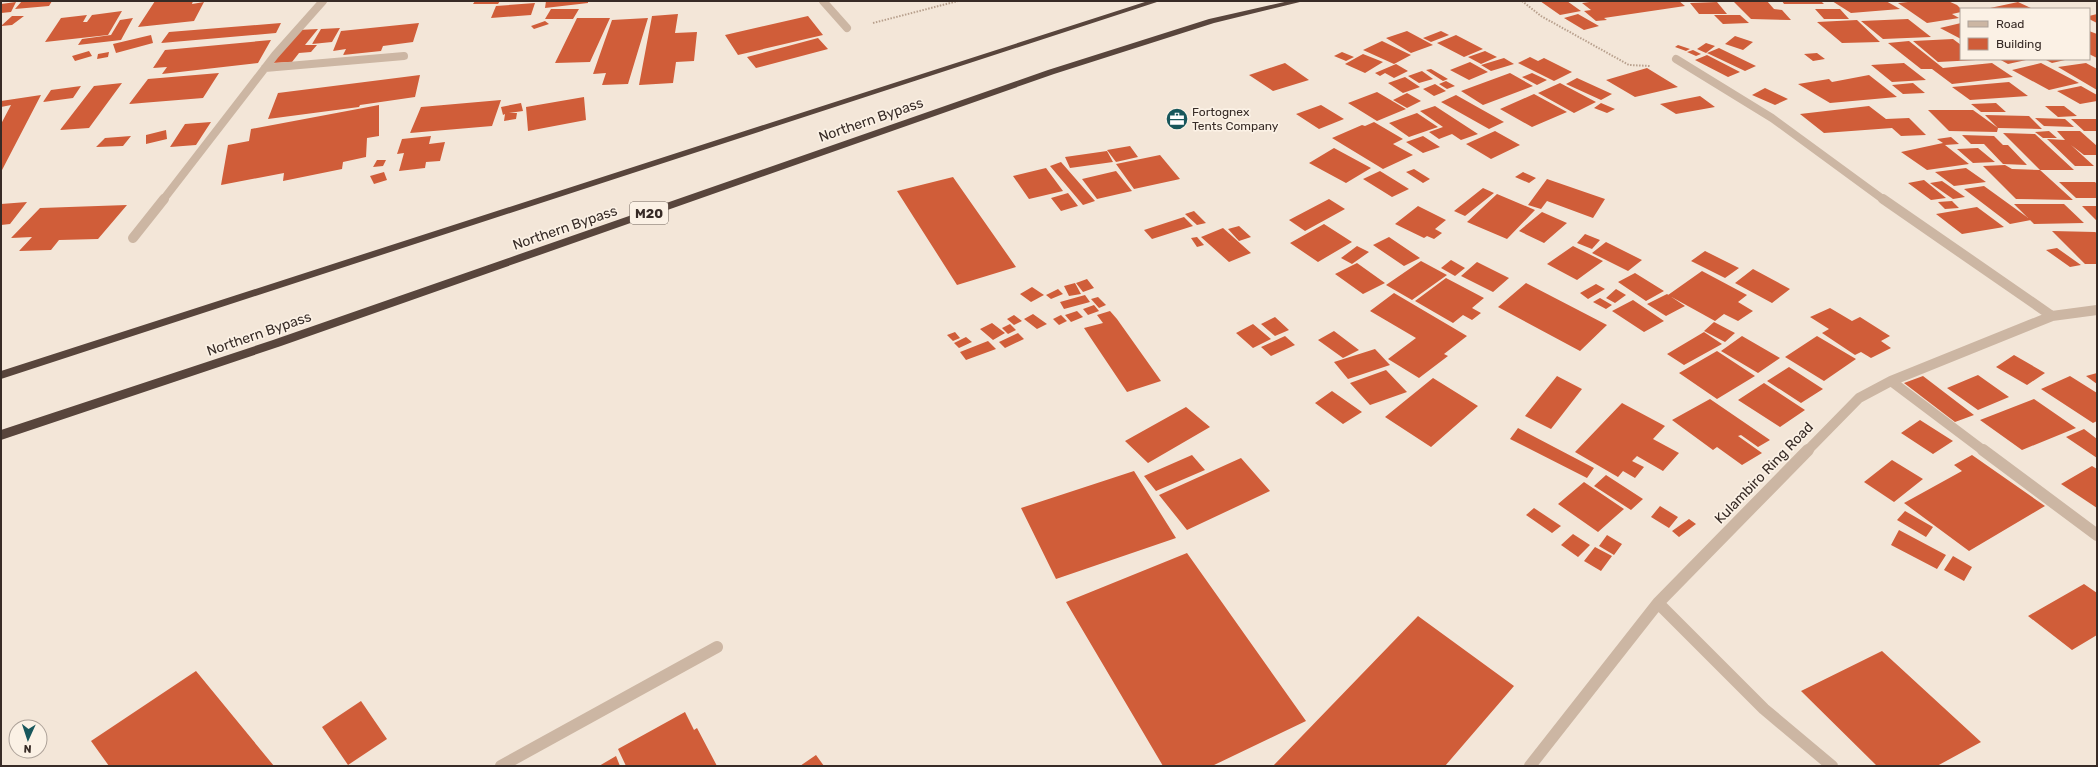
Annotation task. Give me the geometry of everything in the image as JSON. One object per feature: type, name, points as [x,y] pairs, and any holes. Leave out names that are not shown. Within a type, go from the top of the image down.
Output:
[{"type":"highway","name":"Northern Bypass","points":[[1,375],[1156,1]]},
{"type":"highway","name":"Northern Bypass","points":[[1,435],[277,343],[1051,72],[1212,21],[1300,1]]},
{"type":"street","points":[[133,238],[286,40],[323,1]]},
{"type":"street","points":[[823,1],[847,28]]},
{"type":"street","points":[[265,68],[404,56]]},
{"type":"street","points":[[1680,62],[1772,118],[1932,235],[2052,316]]},
{"type":"street","name":"Kulambiro Ring Road","points":[[1530,766],[1658,603],[1852,404],[1874,388],[2052,316],[2097,310]]},
{"type":"street","points":[[1891,381],[2097,535]]},
{"type":"street","points":[[1658,603],[1751,698],[1801,743],[1832,766]]},
{"type":"street","points":[[501,766],[717,647]]},
{"type":"path","points":[[847,28],[894,18],[958,1]]},
{"type":"path","points":[[1522,1],[1541,16],[1629,65],[1662,66],[1680,62]]},
{"type":"building","points":[[22,1],[52,1],[49,6],[15,9]]},
{"type":"building","points":[[155,1],[193,1],[192,4],[204,2],[194,21],[138,27]]},
{"type":"building","points":[[475,1],[500,1],[498,4],[473,4]]},
{"type":"building","points":[[546,1],[588,1],[588,3],[545,8]]},
{"type":"building","points":[[1540,1],[1567,1],[1581,11],[1560,15]]},
{"type":"building","points":[[1597,1],[1679,1],[1685,6],[1604,18],[1607,20],[1596,21],[1584,11],[1591,10],[1582,3]]},
{"type":"building","points":[[1733,1],[1767,1],[1774,9],[1782,10],[1791,20],[1751,19]]},
{"type":"building","points":[[1782,1],[1821,1],[1824,4],[1784,4]]},
{"type":"building","points":[[1832,1],[1886,1],[1900,9],[1851,13]]},
{"type":"building","points":[[1948,1],[1960,8],[1960,12],[1952,14],[1959,18],[1927,23],[1898,3]]},
{"type":"building","points":[[16,2],[11,12],[1,13],[1,4]]},
{"type":"building","points":[[1717,2],[1727,14],[1699,14],[1690,3]]},
{"type":"building","points":[[2018,2],[2031,8],[1990,8]]},
{"type":"building","points":[[535,3],[531,15],[491,18],[496,6]]},
{"type":"building","points":[[551,9],[579,9],[573,19],[545,19]]},
{"type":"building","points":[[1815,9],[1840,9],[1849,19],[1824,19]]},
{"type":"building","points":[[122,11],[108,35],[45,42],[61,18],[87,15],[83,22],[87,22],[92,15]]},
{"type":"building","points":[[678,14],[675,33],[697,32],[694,61],[676,62],[673,83],[639,85],[652,16]]},
{"type":"building","points":[[1578,14],[1599,26],[1584,30],[1564,18]]},
{"type":"building","points":[[2097,14],[2097,23],[2090,20],[2090,16]]},
{"type":"building","points":[[1714,15],[1740,15],[1749,23],[1723,24]]},
{"type":"building","points":[[12,16],[24,16],[12,25],[1,26]]},
{"type":"building","points":[[808,16],[823,35],[738,55],[725,35]]},
{"type":"building","points":[[133,18],[121,40],[78,45],[82,39],[111,35],[120,20]]},
{"type":"building","points":[[577,18],[610,18],[590,62],[555,63]]},
{"type":"building","points":[[648,18],[628,84],[602,85],[606,73],[593,74],[612,20]]},
{"type":"building","points":[[1908,19],[1931,37],[1883,39],[1861,21]]},
{"type":"building","points":[[1857,20],[1880,42],[1842,43],[1817,22]]},
{"type":"building","points":[[545,21],[549,24],[534,29],[531,26]]},
{"type":"building","points":[[281,23],[276,33],[161,43],[169,32]]},
{"type":"building","points":[[419,23],[413,42],[383,46],[381,51],[343,55],[346,49],[333,51],[341,31]]},
{"type":"building","points":[[1960,23],[1960,38],[1940,28]]},
{"type":"building","points":[[340,28],[332,42],[312,44],[321,29]]},
{"type":"building","points":[[318,29],[305,45],[317,45],[311,52],[299,53],[292,62],[271,63],[298,30]]},
{"type":"building","points":[[1407,31],[1433,45],[1411,53],[1386,38]]},
{"type":"building","points":[[1441,31],[1449,35],[1431,42],[1423,38]]},
{"type":"building","points":[[2090,31],[2097,34],[2097,58],[2090,54]]},
{"type":"building","points":[[151,35],[153,43],[116,53],[113,44]]},
{"type":"building","points":[[1456,35],[1483,49],[1464,57],[1437,43]]},
{"type":"building","points":[[1735,36],[1753,42],[1743,50],[1725,44]]},
{"type":"building","points":[[818,38],[828,49],[756,68],[747,57]]},
{"type":"building","points":[[1953,39],[1960,44],[1960,60],[1976,60],[1938,62],[1913,41]]},
{"type":"building","points":[[271,40],[258,63],[162,74],[167,67],[153,68],[165,50]]},
{"type":"building","points":[[1382,41],[1411,55],[1394,64],[1363,50]]},
{"type":"building","points":[[1909,41],[1943,68],[1992,63],[2013,77],[1952,84],[1932,69],[1921,69],[1888,43]]},
{"type":"building","points":[[1706,43],[1715,46],[1706,53],[1697,49]]},
{"type":"building","points":[[1678,45],[1690,49],[1686,51],[1675,47]]},
{"type":"building","points":[[1719,48],[1756,66],[1745,71],[1707,53]]},
{"type":"building","points":[[1693,50],[1701,54],[1696,56],[1687,52]]},
{"type":"building","points":[[89,51],[92,56],[75,61],[72,56]]},
{"type":"building","points":[[1485,51],[1497,57],[1481,64],[1468,57]]},
{"type":"building","points":[[109,52],[108,57],[97,59],[98,54]]},
{"type":"building","points":[[1342,52],[1354,57],[1346,61],[1334,56]]},
{"type":"building","points":[[1817,53],[1825,59],[1813,61],[1804,54]]},
{"type":"building","points":[[1363,54],[1383,62],[1365,73],[1345,64]]},
{"type":"building","points":[[1707,55],[1740,72],[1728,77],[1695,60]]},
{"type":"building","points":[[1530,57],[1538,61],[1544,58],[1572,72],[1554,81],[1518,63]]},
{"type":"building","points":[[1504,58],[1514,64],[1491,71],[1481,65]]},
{"type":"building","points":[[2001,60],[2026,60],[2008,64]]},
{"type":"building","points":[[2046,60],[2065,60],[2052,63]]},
{"type":"building","points":[[1470,62],[1488,72],[1469,80],[1450,70]]},
{"type":"building","points":[[1285,63],[1309,80],[1273,91],[1249,75]]},
{"type":"building","points":[[1904,63],[1926,80],[1892,82],[1871,65]]},
{"type":"building","points":[[2041,63],[2079,83],[2049,90],[2012,70]]},
{"type":"building","points":[[2086,63],[2097,69],[2097,90],[2058,67]]},
{"type":"building","points":[[1396,64],[1408,71],[1394,78],[1385,73],[1380,76],[1375,73]]},
{"type":"building","points":[[1647,68],[1678,87],[1635,97],[1606,80]]},
{"type":"building","points":[[1431,69],[1448,79],[1443,81],[1426,70]]},
{"type":"building","points":[[1422,71],[1433,79],[1419,83],[1408,76]]},
{"type":"building","points":[[219,73],[203,98],[129,104],[148,79]]},
{"type":"building","points":[[1510,73],[1533,86],[1483,105],[1461,91]]},
{"type":"building","points":[[1532,73],[1547,80],[1537,85],[1522,77]]},
{"type":"building","points":[[420,75],[415,97],[360,105],[359,107],[268,119],[278,93]]},
{"type":"building","points":[[1869,75],[1897,97],[1830,103],[1798,84],[1829,79],[1832,82]]},
{"type":"building","points":[[1405,77],[1420,87],[1403,93],[1388,83]]},
{"type":"building","points":[[1577,78],[1612,94],[1601,100],[1566,84]]},
{"type":"building","points":[[1446,81],[1455,86],[1447,89],[1439,84]]},
{"type":"building","points":[[2009,82],[2028,96],[1970,100],[1952,87]]},
{"type":"building","points":[[122,83],[89,128],[60,130],[94,86]]},
{"type":"building","points":[[1560,83],[1596,102],[1574,113],[1538,93]]},
{"type":"building","points":[[1913,83],[1925,93],[1903,94],[1892,85]]},
{"type":"building","points":[[1435,84],[1446,91],[1434,96],[1423,89]]},
{"type":"building","points":[[81,86],[73,98],[43,102],[51,90]]},
{"type":"building","points":[[2081,86],[2097,95],[2097,101],[2080,104],[2057,91]]},
{"type":"building","points":[[1765,88],[1788,99],[1775,105],[1752,95]]},
{"type":"building","points":[[1377,92],[1406,109],[1377,121],[1348,103]]},
{"type":"building","points":[[1407,93],[1421,101],[1407,108],[1393,100]]},
{"type":"building","points":[[1534,94],[1567,112],[1532,127],[1500,109]]},
{"type":"building","points":[[41,95],[1,172],[1,124],[11,105],[1,107],[1,101]]},
{"type":"building","points":[[1456,95],[1504,122],[1489,129],[1441,102]]},
{"type":"building","points":[[1700,96],[1715,107],[1676,114],[1660,104]]},
{"type":"building","points":[[584,97],[586,120],[528,131],[526,107]]},
{"type":"building","points":[[501,100],[492,126],[410,133],[421,107]]},
{"type":"building","points":[[521,103],[523,111],[509,113],[517,113],[516,119],[504,121],[505,114],[503,115],[501,107]]},
{"type":"building","points":[[1601,103],[1615,109],[1607,113],[1594,108]]},
{"type":"building","points":[[1996,103],[2006,112],[1981,112],[1971,104]]},
{"type":"building","points":[[379,105],[379,136],[367,138],[366,157],[343,162],[342,169],[283,181],[284,173],[221,185],[228,145],[249,141],[251,129]]},
{"type":"building","points":[[1321,105],[1344,119],[1319,129],[1296,114]]},
{"type":"building","points":[[1435,106],[1478,134],[1461,140],[1452,134],[1439,139],[1429,132],[1443,127],[1420,111]]},
{"type":"building","points":[[1869,106],[1886,119],[1909,118],[1926,135],[1901,136],[1892,128],[1824,133],[1800,114]]},
{"type":"building","points":[[2045,106],[2064,106],[2077,116],[2058,117]]},
{"type":"building","points":[[1928,110],[1973,110],[1998,128],[1997,132],[1949,131]]},
{"type":"building","points":[[1417,113],[1438,127],[1409,137],[1389,123]]},
{"type":"building","points":[[1985,115],[2029,116],[2042,129],[1998,128]]},
{"type":"building","points":[[2035,118],[2065,119],[2074,127],[2044,126]]},
{"type":"building","points":[[2071,119],[2097,119],[2097,131],[2084,131]]},
{"type":"building","points":[[211,122],[196,145],[170,147],[185,124]]},
{"type":"building","points":[[1374,122],[1403,139],[1393,144],[1413,155],[1383,169],[1332,138],[1362,125],[1365,126]]},
{"type":"building","points":[[166,130],[167,139],[146,144],[146,135]]},
{"type":"building","points":[[1495,131],[1520,145],[1491,159],[1466,144]]},
{"type":"building","points":[[2049,131],[2057,138],[2043,138],[2035,132]]},
{"type":"building","points":[[2057,131],[2080,131],[2097,146],[2097,155],[2084,155],[2071,145],[2094,166],[2075,166],[2047,139],[2065,140]]},
{"type":"building","points":[[2003,133],[2035,134],[2074,170],[2040,170]]},
{"type":"building","points":[[1962,135],[1994,136],[2003,145],[2008,145],[2027,165],[2003,164],[1984,144],[1971,144]]},
{"type":"building","points":[[131,136],[123,146],[96,147],[105,138]]},
{"type":"building","points":[[431,136],[429,144],[445,142],[440,161],[426,162],[425,168],[399,171],[404,153],[397,154],[402,139]]},
{"type":"building","points":[[1423,136],[1440,147],[1423,153],[1406,142]]},
{"type":"building","points":[[1951,137],[1959,144],[1945,145],[1969,164],[1927,170],[1901,152],[1943,143],[1937,139]]},
{"type":"building","points":[[1130,146],[1138,157],[1116,162],[1107,150]]},
{"type":"building","points":[[1334,148],[1371,168],[1346,183],[1309,163]]},
{"type":"building","points":[[1978,148],[1995,162],[1973,163],[1957,149]]},
{"type":"building","points":[[1107,151],[1113,162],[1070,168],[1065,157]]},
{"type":"building","points":[[1160,155],[1180,179],[1134,189],[1116,164]]},
{"type":"building","points":[[377,160],[386,160],[383,166],[373,167]]},
{"type":"building","points":[[1061,162],[1095,201],[1083,205],[1050,166]]},
{"type":"building","points":[[2005,165],[2012,169],[2040,170],[2073,200],[2016,199],[1983,166]]},
{"type":"building","points":[[1046,168],[1063,191],[1029,199],[1013,176]]},
{"type":"building","points":[[1966,168],[1986,182],[1954,186],[1935,172]]},
{"type":"building","points":[[1414,169],[1430,179],[1423,183],[1406,172]]},
{"type":"building","points":[[1116,171],[1132,191],[1097,199],[1082,179]]},
{"type":"building","points":[[1380,171],[1409,189],[1392,197],[1363,179]]},
{"type":"building","points":[[384,172],[387,180],[374,184],[370,176]]},
{"type":"building","points":[[1523,172],[1536,178],[1529,183],[1515,177]]},
{"type":"building","points":[[953,177],[1016,267],[957,285],[897,191]]},
{"type":"building","points":[[1547,179],[1605,199],[1593,218],[1547,201],[1541,209],[1528,205]]},
{"type":"building","points":[[1924,180],[1946,198],[1931,200],[1908,183]]},
{"type":"building","points":[[1942,181],[1965,197],[1953,199],[1930,183]]},
{"type":"building","points":[[2059,182],[2095,182],[2097,184],[2097,198],[2076,198]]},
{"type":"building","points":[[1984,186],[2031,220],[2010,224],[1964,189]]},
{"type":"building","points":[[1483,188],[1494,193],[1465,216],[1454,211]]},
{"type":"building","points":[[1068,193],[1078,206],[1061,211],[1051,198]]},
{"type":"building","points":[[1497,194],[1535,210],[1507,239],[1467,222]]},
{"type":"building","points":[[1329,199],[1345,209],[1305,231],[1289,220]]},
{"type":"building","points":[[1952,201],[1959,208],[1945,209],[1938,202]]},
{"type":"building","points":[[27,202],[10,224],[1,225],[1,204]]},
{"type":"building","points":[[2014,204],[2064,204],[2084,223],[2034,224]]},
{"type":"building","points":[[127,205],[98,239],[59,240],[51,250],[19,251],[32,237],[11,238],[40,208]]},
{"type":"building","points":[[1418,206],[1446,220],[1435,229],[1442,233],[1434,239],[1427,236],[1424,238],[1395,224]]},
{"type":"building","points":[[2082,206],[2097,206],[2097,221]]},
{"type":"building","points":[[1977,207],[2004,227],[1962,234],[1936,214]]},
{"type":"building","points":[[1194,211],[1206,223],[1197,225],[1185,214]]},
{"type":"building","points":[[1542,212],[1567,223],[1544,243],[1519,231]]},
{"type":"building","points":[[1184,217],[1193,226],[1152,239],[1144,230]]},
{"type":"building","points":[[1324,224],[1352,242],[1318,262],[1290,243]]},
{"type":"building","points":[[1239,226],[1251,237],[1239,241],[1228,229]]},
{"type":"building","points":[[1223,228],[1251,253],[1229,262],[1201,237]]},
{"type":"building","points":[[2052,231],[2097,233],[2097,264],[2085,264]]},
{"type":"building","points":[[1585,234],[1600,240],[1592,249],[1577,243]]},
{"type":"building","points":[[1197,237],[1204,245],[1197,247],[1191,238]]},
{"type":"building","points":[[1389,237],[1420,258],[1404,266],[1373,245]]},
{"type":"building","points":[[1606,242],[1642,260],[1628,271],[1592,253]]},
{"type":"building","points":[[1357,246],[1369,252],[1352,264],[1341,258]]},
{"type":"building","points":[[1573,246],[1603,261],[1577,280],[1547,264]]},
{"type":"building","points":[[2057,248],[2081,265],[2070,267],[2046,250]]},
{"type":"building","points":[[1705,251],[1739,268],[1725,278],[1691,261]]},
{"type":"building","points":[[1451,260],[1465,268],[1455,276],[1441,268]]},
{"type":"building","points":[[1421,261],[1447,275],[1412,300],[1386,285]]},
{"type":"building","points":[[1477,262],[1509,278],[1493,292],[1461,276]]},
{"type":"building","points":[[1357,263],[1385,283],[1363,294],[1335,274]]},
{"type":"building","points":[[1753,269],[1790,289],[1772,303],[1735,283]]},
{"type":"building","points":[[1702,271],[1747,295],[1738,302],[1753,311],[1738,321],[1724,314],[1715,321],[1668,295]]},
{"type":"building","points":[[1635,273],[1664,291],[1646,301],[1618,282]]},
{"type":"building","points":[[1446,278],[1484,298],[1472,308],[1481,313],[1472,320],[1463,315],[1453,323],[1415,301]]},
{"type":"building","points":[[1087,279],[1094,288],[1083,292],[1076,283]]},
{"type":"building","points":[[1075,283],[1081,294],[1069,296],[1064,286]]},
{"type":"building","points":[[1526,283],[1607,325],[1580,351],[1498,307]]},
{"type":"building","points":[[1596,284],[1605,289],[1588,299],[1580,293]]},
{"type":"building","points":[[1032,287],[1044,295],[1031,302],[1020,294]]},
{"type":"building","points":[[1058,289],[1063,294],[1051,299],[1046,295]]},
{"type":"building","points":[[1616,289],[1626,295],[1615,303],[1606,298]]},
{"type":"building","points":[[1394,293],[1467,336],[1444,354],[1448,356],[1419,378],[1388,359],[1416,338],[1370,311]]},
{"type":"building","points":[[1667,294],[1685,306],[1666,316],[1647,304]]},
{"type":"building","points":[[1085,295],[1090,302],[1064,309],[1060,302]]},
{"type":"building","points":[[1098,297],[1106,305],[1099,308],[1091,299]]},
{"type":"building","points":[[1600,298],[1612,305],[1606,309],[1593,302]]},
{"type":"building","points":[[1633,300],[1664,321],[1644,332],[1612,311]]},
{"type":"building","points":[[1094,305],[1099,311],[1088,315],[1083,309]]},
{"type":"building","points":[[1830,308],[1852,321],[1860,317],[1890,336],[1881,341],[1891,348],[1871,358],[1861,352],[1855,355],[1822,333],[1829,329],[1810,317]]},
{"type":"building","points":[[1077,311],[1083,317],[1071,322],[1065,315]]},
{"type":"building","points":[[1110,311],[1161,381],[1127,392],[1084,328],[1103,323],[1097,315]]},
{"type":"building","points":[[1033,314],[1047,324],[1037,329],[1024,319]]},
{"type":"building","points":[[1014,315],[1022,321],[1014,325],[1007,319]]},
{"type":"building","points":[[1061,315],[1067,321],[1059,325],[1053,319]]},
{"type":"building","points":[[1275,317],[1289,330],[1275,336],[1261,324]]},
{"type":"building","points":[[1714,322],[1735,333],[1725,342],[1704,331]]},
{"type":"building","points":[[992,323],[1005,333],[993,340],[980,329]]},
{"type":"building","points":[[1010,324],[1016,330],[1008,334],[1002,328]]},
{"type":"building","points":[[1253,324],[1271,339],[1253,348],[1236,333]]},
{"type":"building","points":[[1334,331],[1359,350],[1343,358],[1318,340]]},
{"type":"building","points":[[955,332],[960,338],[953,341],[947,335]]},
{"type":"building","points":[[1704,332],[1722,344],[1684,365],[1667,354]]},
{"type":"building","points":[[1018,333],[1024,339],[1005,348],[999,342]]},
{"type":"building","points":[[1285,336],[1295,345],[1271,356],[1261,347]]},
{"type":"building","points":[[1742,336],[1780,358],[1758,373],[1721,351]]},
{"type":"building","points":[[1817,336],[1856,359],[1824,381],[1785,357]]},
{"type":"building","points":[[966,337],[972,342],[959,348],[954,343]]},
{"type":"building","points":[[988,341],[996,349],[966,360],[960,352]]},
{"type":"building","points":[[1375,349],[1390,365],[1348,379],[1334,362]]},
{"type":"building","points":[[1717,351],[1755,376],[1717,399],[1679,373]]},
{"type":"building","points":[[2014,355],[2045,373],[2027,385],[1996,367]]},
{"type":"building","points":[[1789,367],[1823,389],[1801,403],[1767,381]]},
{"type":"building","points":[[1386,370],[1407,392],[1370,405],[1350,383]]},
{"type":"building","points":[[2097,373],[2097,384],[2086,376]]},
{"type":"building","points":[[1978,375],[2009,397],[1978,410],[1947,388]]},
{"type":"building","points":[[1557,376],[1582,389],[1551,429],[1525,416]]},
{"type":"building","points":[[1923,376],[1974,415],[1955,422],[1904,383]]},
{"type":"building","points":[[2070,376],[2097,393],[2097,421],[2093,423],[2041,389]]},
{"type":"building","points":[[1433,378],[1478,406],[1431,447],[1385,417]]},
{"type":"building","points":[[1764,383],[1805,410],[1780,427],[1738,400]]},
{"type":"building","points":[[1332,391],[1362,412],[1343,424],[1315,403]]},
{"type":"building","points":[[1710,399],[1770,440],[1758,447],[1741,435],[1738,436],[1762,453],[1742,465],[1717,447],[1713,450],[1672,420]]},
{"type":"building","points":[[2034,399],[2076,428],[2022,450],[1980,420]]},
{"type":"building","points":[[1622,403],[1665,426],[1653,439],[1679,453],[1663,471],[1637,456],[1632,461],[1644,467],[1635,478],[1623,471],[1618,477],[1575,452]]},
{"type":"building","points":[[1186,407],[1210,427],[1148,463],[1125,441]]},
{"type":"building","points":[[1920,420],[1953,441],[1933,454],[1901,433]]},
{"type":"building","points":[[1518,428],[1594,468],[1587,478],[1510,439]]},
{"type":"building","points":[[2084,429],[2097,439],[2097,458],[2066,437]]},
{"type":"building","points":[[1192,455],[1205,470],[1156,491],[1144,476]]},
{"type":"building","points":[[1972,455],[2045,506],[1969,551],[1904,503],[1962,471],[1954,465]]},
{"type":"building","points":[[1241,458],[1270,491],[1187,530],[1159,495]]},
{"type":"building","points":[[1892,460],[1923,479],[1894,502],[1864,482]]},
{"type":"building","points":[[2092,466],[2097,469],[2097,508],[2061,484]]},
{"type":"building","points":[[1134,471],[1176,538],[1056,579],[1021,508]]},
{"type":"building","points":[[1606,475],[1643,499],[1631,510],[1594,486]]},
{"type":"building","points":[[1584,482],[1624,509],[1598,532],[1558,504]]},
{"type":"building","points":[[1660,506],[1678,517],[1669,528],[1651,517]]},
{"type":"building","points":[[1534,508],[1561,526],[1552,533],[1526,515]]},
{"type":"building","points":[[1905,511],[1933,527],[1926,537],[1897,520]]},
{"type":"building","points":[[1689,519],[1696,524],[1679,537],[1672,531]]},
{"type":"building","points":[[1899,530],[1946,555],[1937,569],[1891,545]]},
{"type":"building","points":[[1573,534],[1590,545],[1578,557],[1561,545]]},
{"type":"building","points":[[1607,535],[1622,544],[1614,555],[1599,546]]},
{"type":"building","points":[[1595,547],[1612,556],[1601,571],[1584,561]]},
{"type":"building","points":[[1187,553],[1306,721],[1212,766],[1163,766],[1066,602]]},
{"type":"building","points":[[1953,556],[1972,567],[1964,581],[1944,570]]},
{"type":"building","points":[[2084,584],[2097,593],[2097,635],[2072,650],[2028,616]]},
{"type":"building","points":[[1418,616],[1514,686],[1445,766],[1273,766]]},
{"type":"building","points":[[1882,651],[1981,742],[1937,766],[1877,766],[1801,691]]},
{"type":"building","points":[[196,671],[274,766],[109,766],[91,741]]},
{"type":"building","points":[[361,701],[387,739],[348,765],[322,727]]},
{"type":"building","points":[[685,712],[694,730],[697,728],[717,766],[626,766],[618,749]]},
{"type":"building","points":[[816,755],[824,766],[800,766]]},
{"type":"building","points":[[616,756],[620,766],[599,766]]},
{"type":"place","name":"Fortognex Tents Company","points":[[1177,119]]}]
